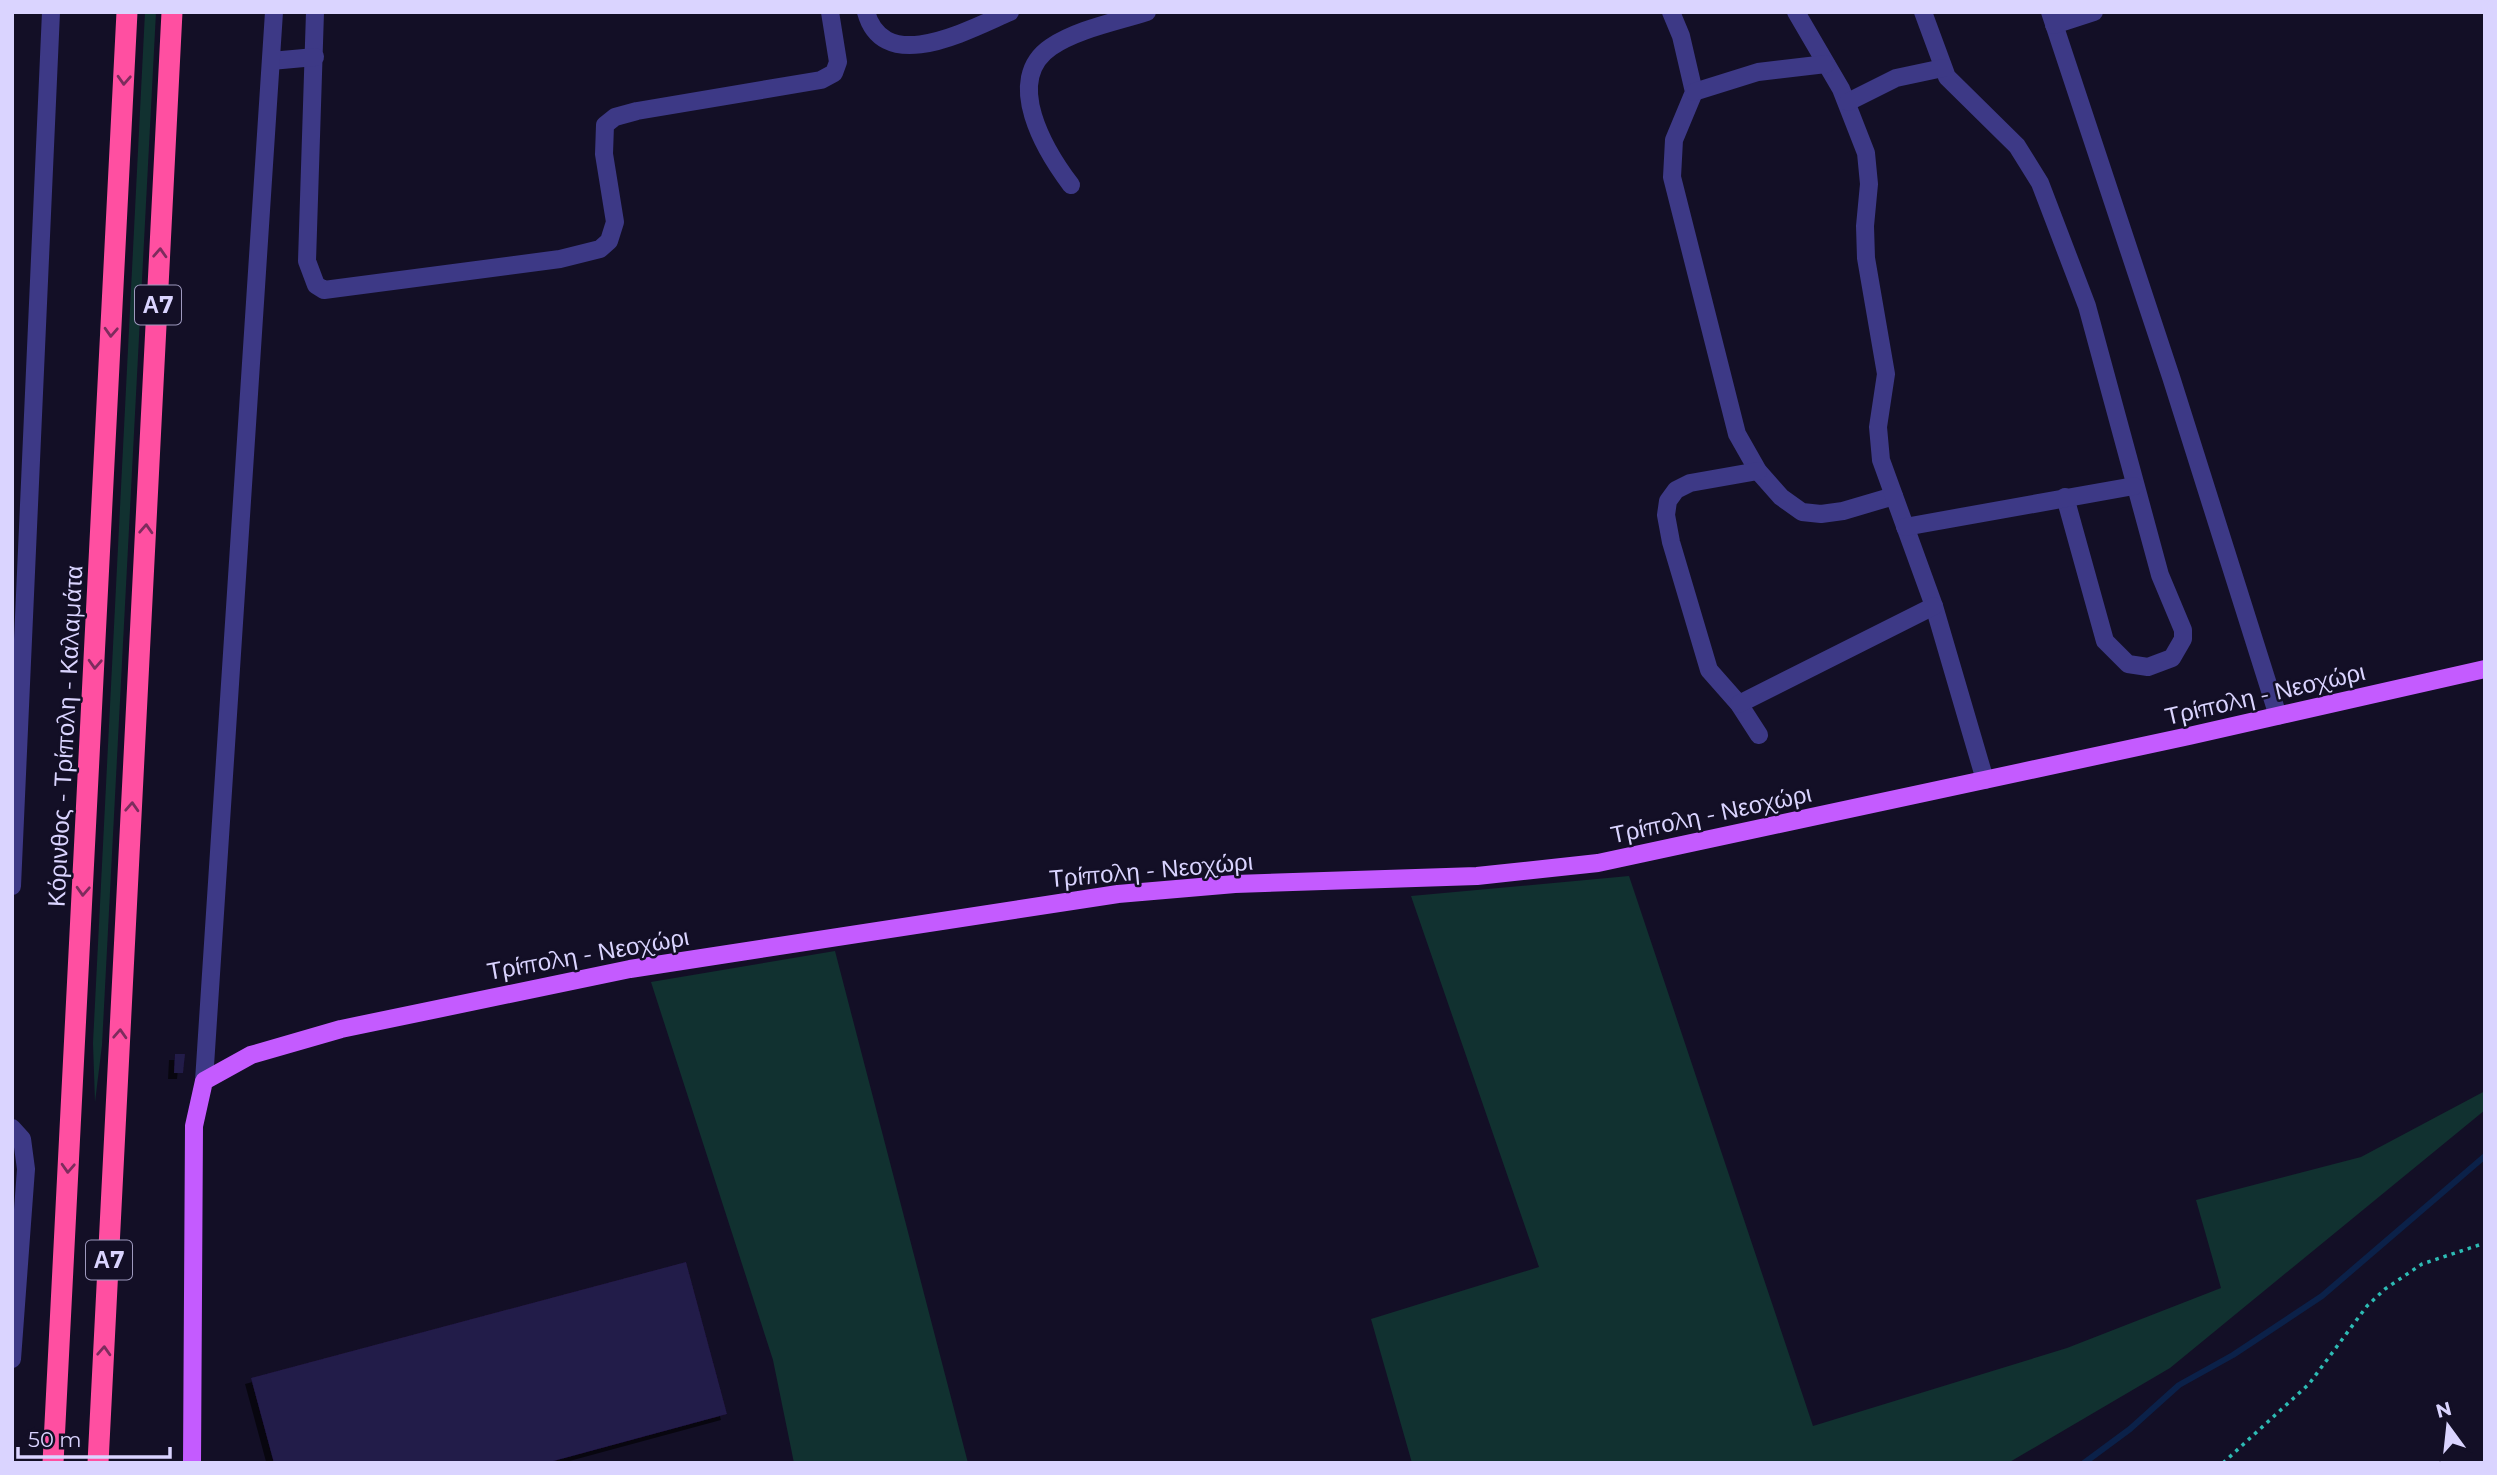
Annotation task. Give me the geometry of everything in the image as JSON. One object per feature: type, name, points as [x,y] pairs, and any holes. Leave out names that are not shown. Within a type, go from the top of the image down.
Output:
[{"type":"highway","name":"Κόρινθος - Τρίπολη - Καλαμάτα","points":[[53,1463],[127,12]]},
{"type":"highway","name":"Α7","points":[[98,1463],[172,12]]},
{"type":"main road","name":"Τρίπολη - Νεοχώρι","points":[[204,1081],[251,1055],[341,1029],[630,969],[1118,894],[1235,884],[1477,877],[1598,863],[2485,669]]},
{"type":"main road","points":[[192,1463],[194,1126],[204,1081]]},
{"type":"street","points":[[12,886],[51,12]]},
{"type":"street","points":[[204,1081],[274,12]]},
{"type":"street","points":[[315,12],[307,261],[316,285],[324,290],[561,260],[600,249],[610,241],[615,222],[604,154],[605,125],[615,117],[637,111],[821,80],[834,73],[838,62],[830,12]]},
{"type":"street","points":[[866,12],[877,36],[889,44],[904,46],[933,42],[1010,12]]},
{"type":"street","points":[[1071,185],[1050,158],[1029,105],[1030,74],[1048,49],[1068,37],[1147,12]]},
{"type":"street","points":[[1671,12],[1681,36],[1694,92],[1674,140],[1672,177],[1737,434],[1758,471],[1781,497],[1802,512],[1821,514],[1843,511],[1894,496]]},
{"type":"street","points":[[1796,12],[1847,102],[1866,153],[1869,184],[1865,226],[1866,258],[1886,374],[1879,438],[1881,460],[1934,606],[1985,780]]},
{"type":"street","points":[[1923,12],[1943,68],[1975,107],[2017,146],[2040,183],[2087,306],[2160,575],[2183,630],[2183,639],[2172,658],[2148,667],[2128,664],[2105,641],[2065,497]]},
{"type":"street","points":[[2094,12],[2056,17],[2278,716]]},
{"type":"street","points":[[271,61],[315,57]]},
{"type":"street","points":[[1694,92],[1758,72],[1826,64]]},
{"type":"street","points":[[1847,102],[1896,78],[1943,68]]},
{"type":"street","points":[[1758,471],[1690,483],[1676,491],[1668,501],[1666,515],[1671,542],[1709,670],[1738,704],[1759,735]]},
{"type":"street","points":[[1905,527],[2134,486]]},
{"type":"street","points":[[1738,704],[1934,606]]},
{"type":"street","points":[[12,1128],[22,1139],[26,1169],[12,1359]]},
{"type":"path","points":[[2223,1463],[2309,1384],[2367,1306],[2385,1289],[2423,1264],[2485,1242]]},
{"type":"green space","points":[[145,12],[156,12],[102,1045],[95,1102],[93,1043]]},
{"type":"green space","points":[[1629,876],[1813,1426],[2067,1348],[2221,1288],[2196,1200],[2361,1157],[2485,1091],[2485,1110],[2170,1368],[2008,1463],[1412,1463],[1371,1319],[1539,1267],[1411,896]]},
{"type":"green space","points":[[835,951],[968,1463],[794,1463],[773,1360],[651,982]]},
{"type":"building","points":[[175,1054],[185,1054],[183,1073],[174,1073]]},
{"type":"building","points":[[686,1262],[727,1414],[546,1463],[274,1463],[251,1378]]},
{"type":"waterway","points":[[2084,1463],[2130,1429],[2179,1385],[2233,1355],[2322,1296],[2485,1156]]}]
